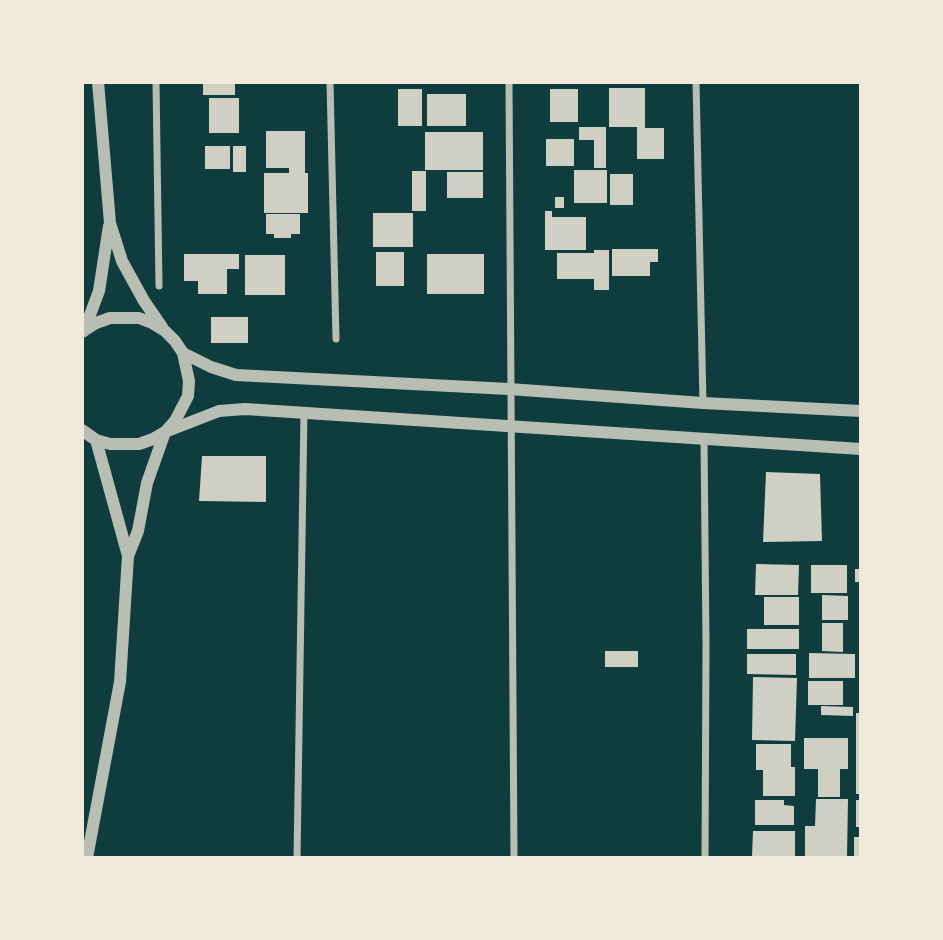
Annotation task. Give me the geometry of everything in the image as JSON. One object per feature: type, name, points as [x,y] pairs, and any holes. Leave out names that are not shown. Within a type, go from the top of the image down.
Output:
[{"type":"street","points":[[98,82],[110,223],[122,261],[144,301],[183,353],[211,367],[236,375],[861,411]]},
{"type":"street","points":[[156,82],[159,286]]},
{"type":"street","points":[[330,82],[336,339]]},
{"type":"street","points":[[509,82],[514,858]]},
{"type":"street","points":[[696,82],[703,404]]},
{"type":"street","points":[[83,332],[99,291],[110,223]]},
{"type":"street","points":[[83,332],[110,318],[124,317],[139,318],[165,331]]},
{"type":"street","points":[[87,858],[120,682],[128,555],[138,531],[147,483],[165,432],[175,421],[188,396],[189,381],[183,353]]},
{"type":"street","points":[[82,430],[96,440],[110,444],[139,444],[219,411],[245,409],[861,449]]},
{"type":"street","points":[[297,858],[304,412]]},
{"type":"street","points":[[704,439],[705,858]]},
{"type":"street","points":[[96,440],[128,555]]},
{"type":"building","points":[[203,82],[235,82],[235,95],[203,95]]},
{"type":"building","points":[[609,88],[645,88],[645,128],[664,128],[664,159],[637,159],[637,127],[609,127]]},
{"type":"building","points":[[398,89],[422,89],[422,126],[398,126]]},
{"type":"building","points":[[550,89],[578,89],[578,122],[550,122]]},
{"type":"building","points":[[427,94],[466,94],[466,126],[427,126]]},
{"type":"building","points":[[209,98],[239,98],[239,133],[209,133]]},
{"type":"building","points":[[579,127],[606,127],[606,168],[594,168],[594,140],[579,140]]},
{"type":"building","points":[[266,131],[305,131],[308,213],[264,213],[264,173],[289,173],[289,168],[266,168]]},
{"type":"building","points":[[425,132],[483,132],[483,170],[425,170]]},
{"type":"building","points":[[546,139],[574,139],[574,166],[546,166]]},
{"type":"building","points":[[205,146],[230,146],[230,169],[205,169]]},
{"type":"building","points":[[233,146],[246,146],[246,172],[233,172]]},
{"type":"building","points":[[574,170],[607,170],[607,203],[574,203]]},
{"type":"building","points":[[412,171],[426,171],[426,211],[412,211]]},
{"type":"building","points":[[447,172],[483,172],[483,198],[447,198]]},
{"type":"building","points":[[610,174],[633,174],[633,205],[610,205]]},
{"type":"building","points":[[555,197],[564,197],[564,208],[555,208]]},
{"type":"building","points":[[545,211],[552,211],[552,217],[586,217],[586,250],[545,250]]},
{"type":"building","points":[[373,213],[413,213],[413,247],[373,247]]},
{"type":"building","points":[[266,214],[300,214],[300,234],[291,234],[291,238],[274,238],[274,234],[266,234]]},
{"type":"building","points":[[612,249],[658,249],[658,262],[650,262],[650,276],[612,276]]},
{"type":"building","points":[[594,250],[609,250],[609,290],[594,290],[594,279],[557,279],[557,253],[594,253]]},
{"type":"building","points":[[376,252],[404,252],[404,286],[376,286]]},
{"type":"building","points":[[184,254],[239,254],[239,269],[227,269],[227,294],[198,294],[198,281],[184,281]]},
{"type":"building","points":[[427,254],[484,254],[484,294],[427,294]]},
{"type":"building","points":[[245,255],[285,255],[285,295],[245,295]]},
{"type":"building","points":[[211,317],[248,317],[248,343],[211,343]]},
{"type":"building","points":[[202,456],[266,456],[266,502],[199,501]]},
{"type":"building","points":[[766,472],[820,474],[822,541],[763,542]]},
{"type":"building","points":[[756,564],[799,565],[798,595],[755,595]]},
{"type":"building","points":[[811,565],[847,565],[847,593],[811,593]]},
{"type":"building","points":[[855,569],[861,569],[861,582],[855,582]]},
{"type":"building","points":[[822,595],[848,596],[848,620],[822,620]]},
{"type":"building","points":[[764,597],[799,597],[799,625],[764,625]]},
{"type":"building","points":[[822,623],[843,623],[843,652],[822,651]]},
{"type":"building","points":[[747,629],[799,629],[799,649],[747,649]]},
{"type":"building","points":[[605,651],[638,651],[638,667],[605,667]]},
{"type":"building","points":[[809,653],[855,654],[855,678],[809,678]]},
{"type":"building","points":[[747,654],[796,654],[796,675],[747,674]]},
{"type":"building","points":[[753,677],[797,678],[795,741],[752,740]]},
{"type":"building","points":[[808,681],[843,681],[843,705],[808,705]]},
{"type":"building","points":[[821,706],[853,707],[853,716],[821,715]]},
{"type":"building","points":[[856,713],[861,713],[861,794],[856,794]]},
{"type":"building","points":[[804,738],[848,738],[848,769],[840,769],[840,797],[818,797],[818,769],[804,769]]},
{"type":"building","points":[[756,744],[791,744],[791,767],[795,767],[795,796],[763,796],[763,770],[756,770]]},
{"type":"building","points":[[816,799],[848,799],[847,858],[805,857],[805,826],[815,826]]},
{"type":"building","points":[[755,800],[784,800],[784,805],[794,806],[794,825],[755,825]]},
{"type":"building","points":[[856,800],[861,800],[861,827],[856,827]]},
{"type":"building","points":[[753,831],[795,831],[795,857],[752,856]]},
{"type":"building","points":[[854,837],[861,837],[861,858],[854,858]]}]
